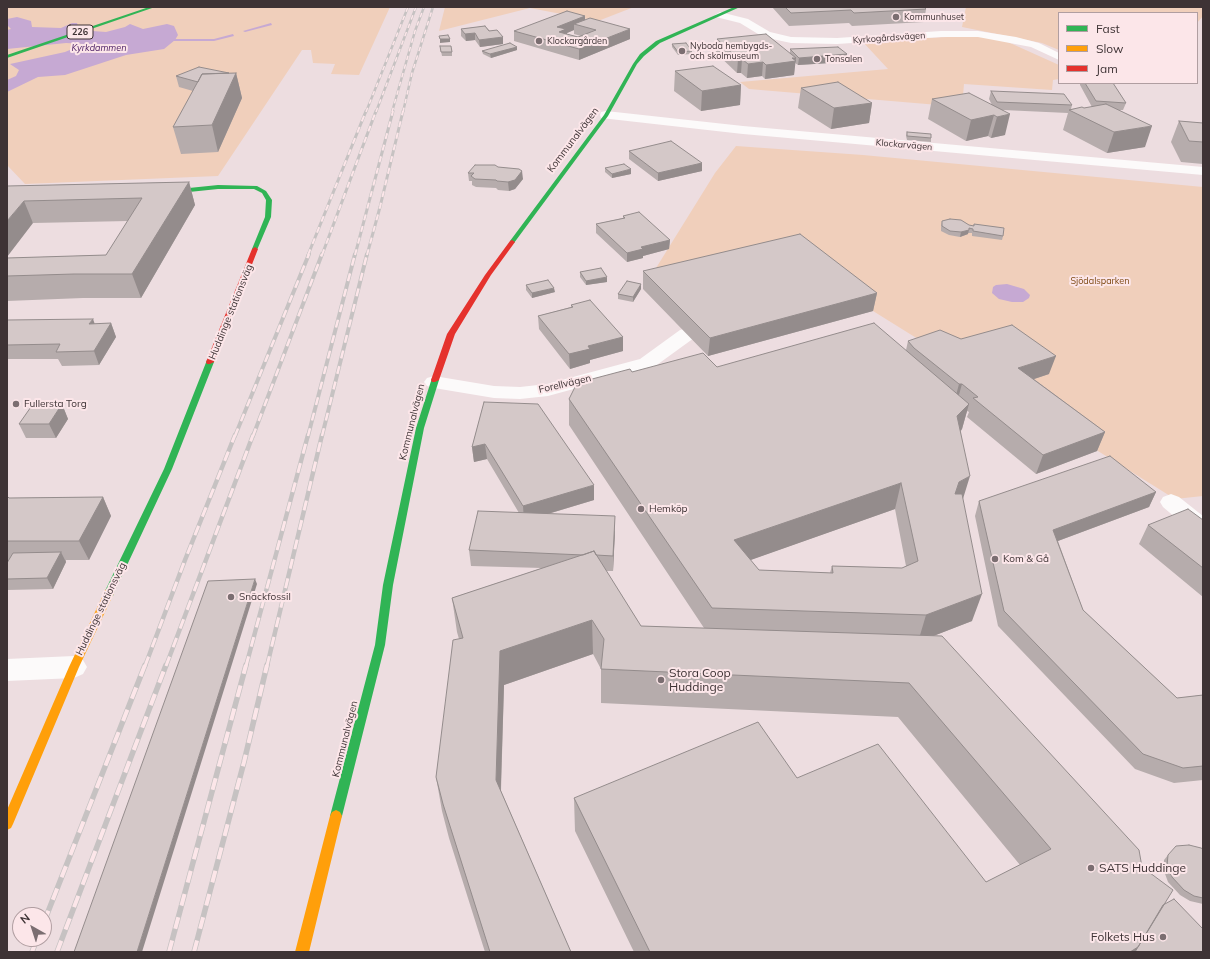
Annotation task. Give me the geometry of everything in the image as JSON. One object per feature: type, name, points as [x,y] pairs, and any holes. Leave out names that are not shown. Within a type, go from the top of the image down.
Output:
[{"type":"street","name":"226","points":[[7,50],[131,7]]},
{"type":"street","name":"226","points":[[7,57],[153,7]]},
{"type":"street","name":"Kommunalvägen","points":[[302,952],[380,645],[388,586],[420,428],[451,334],[488,275],[606,115],[635,64],[642,55],[658,42],[738,7]]},
{"type":"street","name":"Kyrkogårdsvägen","points":[[720,15],[744,21],[767,34],[791,40],[812,42],[941,34],[978,34],[1016,40],[1035,45],[1058,56]]},
{"type":"street","name":"Klockarvägen","points":[[606,115],[743,130],[1203,171]]},
{"type":"street","name":"Huddinge stationsväg","points":[[7,824],[74,667],[168,469],[268,217],[269,200],[264,192],[255,187],[218,187],[154,193]]},
{"type":"street","name":"Forellvägen","points":[[434,382],[494,392],[520,393],[548,390],[647,363],[687,334]]},
{"type":"street","points":[[1171,502],[1203,528]]},
{"type":"street","name":"Huddinge stationsväg","points":[[7,670],[74,667]]},
{"type":"green space","points":[[7,7],[390,7],[359,75],[331,74],[335,64],[313,63],[311,50],[302,50],[218,176],[25,184],[7,165]]},
{"type":"green space","points":[[445,7],[634,7],[598,21],[530,8],[439,31]]},
{"type":"green space","points":[[966,7],[1203,7],[1203,16],[1198,22],[1198,12],[1058,12],[1058,50],[1042,43],[962,27]]},
{"type":"green space","points":[[969,36],[999,38],[1058,65],[1058,79],[1053,80],[1052,90],[964,84],[962,107],[749,89],[740,82],[888,69],[862,41]]},
{"type":"green space","name":"Sjödalsparken","points":[[736,146],[863,155],[1203,187],[1203,496],[1175,499],[873,311],[643,289],[715,173]]},
{"type":"water","name":"Kyrkdammen","points":[[17,17],[31,21],[32,27],[61,28],[72,23],[77,23],[79,30],[106,32],[125,27],[130,24],[143,29],[167,24],[174,26],[178,35],[175,40],[164,49],[126,55],[65,75],[38,77],[7,92],[7,80],[16,76],[19,70],[10,64],[65,52],[84,44],[66,43],[7,49],[7,30],[11,29],[7,25],[7,19]]},
{"type":"water","points":[[1007,284],[1024,289],[1030,295],[1029,298],[1023,302],[1012,302],[999,299],[992,293],[993,287],[996,285]]},
{"type":"building","points":[[785,7],[924,7],[926,9],[854,13],[851,10],[791,13]]},
{"type":"building","points":[[567,11],[585,16],[557,27],[566,29],[559,32],[578,37],[596,30],[574,24],[590,18],[630,29],[579,49],[514,31]]},
{"type":"building","points":[[485,26],[489,31],[497,30],[503,37],[479,40],[475,33],[465,34],[461,29]]},
{"type":"building","points":[[766,34],[796,58],[792,58],[796,61],[766,65],[763,62],[748,64],[742,59],[738,59],[717,39]]},
{"type":"building","points":[[448,35],[450,39],[440,39],[439,36]]},
{"type":"building","points":[[510,43],[517,47],[490,54],[482,51]]},
{"type":"building","points":[[686,43],[692,51],[678,52],[672,44]]},
{"type":"building","points":[[440,46],[451,46],[452,52],[441,52]]},
{"type":"building","points":[[838,47],[847,54],[799,58],[790,49]]},
{"type":"building","points":[[713,66],[741,85],[702,91],[675,71]]},
{"type":"building","points":[[199,67],[229,73],[202,74],[198,82],[176,76]]},
{"type":"building","points":[[236,73],[212,125],[173,127],[202,74]]},
{"type":"building","points":[[838,82],[872,103],[834,108],[801,88]]},
{"type":"building","points":[[1086,84],[1114,84],[1126,103],[1096,101]]},
{"type":"building","points":[[991,91],[1064,94],[1072,105],[997,102]]},
{"type":"building","points":[[969,93],[1010,114],[997,117],[994,115],[971,120],[932,99]]},
{"type":"building","points":[[1106,104],[1152,126],[1114,132],[1069,110]]},
{"type":"building","points":[[1179,121],[1203,123],[1203,142],[1189,141]]},
{"type":"building","points":[[907,132],[931,134],[931,138],[907,136]]},
{"type":"building","points":[[671,141],[702,163],[658,173],[629,151]]},
{"type":"building","points":[[624,164],[631,169],[612,174],[605,168]]},
{"type":"building","points":[[475,165],[495,165],[498,167],[519,169],[522,171],[515,180],[508,182],[475,179],[471,176],[474,173],[468,173]]},
{"type":"building","points":[[189,182],[132,274],[7,276],[7,258],[106,255],[142,198],[24,201],[7,221],[7,186]]},
{"type":"building","points":[[639,212],[670,240],[641,247],[643,249],[627,253],[596,224],[625,218],[623,216]]},
{"type":"building","points":[[950,219],[961,220],[974,226],[974,224],[1004,228],[1003,236],[973,231],[973,229],[969,228],[969,230],[961,232],[950,231],[942,226],[942,221]]},
{"type":"building","points":[[800,234],[877,293],[710,338],[643,271]]},
{"type":"building","points":[[601,268],[607,277],[586,281],[580,272]]},
{"type":"building","points":[[548,280],[554,288],[532,293],[526,285]]},
{"type":"building","points":[[627,281],[641,284],[633,297],[618,294]]},
{"type":"building","points":[[590,300],[623,337],[588,346],[590,349],[569,354],[538,316],[573,307],[571,305]]},
{"type":"building","points":[[93,319],[89,324],[111,323],[94,351],[56,352],[60,344],[7,345],[7,320]]},
{"type":"building","points":[[874,323],[969,404],[957,416],[970,476],[959,482],[955,494],[962,494],[982,594],[926,615],[712,608],[569,399],[577,383],[630,369],[632,372],[703,353],[717,367]],"holes":[[[901,483],[918,561],[902,568],[832,566],[833,573],[759,570],[734,540]]]},
{"type":"building","points":[[1012,325],[1056,356],[1018,368],[1105,432],[1043,455],[973,398],[978,397],[962,384],[959,384],[914,348],[908,341],[940,330],[961,339]]},
{"type":"building","points":[[484,402],[538,404],[594,485],[523,506],[485,444],[472,447]]},
{"type":"building","points":[[33,404],[62,404],[49,424],[19,424]]},
{"type":"building","points":[[1110,456],[1156,492],[1053,530],[1083,610],[1177,698],[1203,695],[1203,766],[1183,768],[1143,754],[1004,611],[979,501]]},
{"type":"building","points":[[7,496],[9,498],[103,497],[79,541],[7,541]]},
{"type":"building","points":[[1188,509],[1203,520],[1203,568],[1148,525]]},
{"type":"building","points":[[478,511],[615,516],[613,556],[596,555],[594,551],[583,555],[469,550]]},
{"type":"building","points":[[594,551],[641,626],[942,636],[1139,850],[1142,867],[1173,890],[1138,947],[1130,952],[650,952],[574,798],[758,722],[797,778],[878,744],[986,882],[1051,849],[909,683],[601,669],[604,639],[592,620],[500,651],[496,780],[571,952],[490,952],[443,804],[436,777],[453,640],[463,638],[452,598]]},
{"type":"building","points":[[61,552],[47,578],[7,579],[7,563],[13,553]]},
{"type":"building","points":[[255,579],[137,952],[74,952],[208,581]]},
{"type":"building","points":[[1189,845],[1203,849],[1203,898],[1194,896],[1184,890],[1172,877],[1167,866],[1168,855],[1176,846]]},
{"type":"building","points":[[1174,899],[1203,929],[1203,952],[1135,952],[1163,905]]},
{"type":"waterway","points":[[245,31],[271,24]]},
{"type":"waterway","points":[[166,40],[214,40],[233,35]]},
{"type":"railway","points":[[366,112],[408,7]]},
{"type":"railway","points":[[376,112],[416,7]]},
{"type":"railway","points":[[392,112],[415,31],[424,7]]},
{"type":"railway","points":[[403,112],[412,73],[433,7]]},
{"type":"railway","points":[[308,255],[366,111]]},
{"type":"railway","points":[[322,255],[376,111]]},
{"type":"railway","points":[[355,255],[393,111]]},
{"type":"railway","points":[[367,255],[403,111]]},
{"type":"railway","points":[[235,436],[309,254]]},
{"type":"railway","points":[[253,436],[322,254]]},
{"type":"railway","points":[[308,436],[355,254]]},
{"type":"railway","points":[[322,436],[367,254]]},
{"type":"railway","points":[[145,666],[185,560],[235,435]]},
{"type":"railway","points":[[166,666],[253,435]]},
{"type":"railway","points":[[246,666],[308,435]]},
{"type":"railway","points":[[267,666],[322,435]]},
{"type":"railway","points":[[50,907],[145,665]]},
{"type":"railway","points":[[57,952],[166,665]]},
{"type":"railway","points":[[169,952],[246,665]]},
{"type":"railway","points":[[194,952],[244,762],[267,665]]},
{"type":"railway","points":[[32,952],[34,947]]},
{"type":"traffic: fast","points":[[7,57],[153,7]]},
{"type":"traffic: fast","points":[[512,242],[606,115],[635,64],[642,55],[658,42],[738,7]]},
{"type":"traffic: fast","points":[[160,193],[218,187],[255,187],[264,192],[269,200],[268,217],[255,249]]},
{"type":"traffic: fast","points":[[109,593],[168,469],[210,362]]},
{"type":"traffic: fast","points":[[336,816],[380,645],[388,585],[420,428],[435,380]]},
{"type":"traffic: slow","points":[[7,824],[74,667],[109,593]]},
{"type":"traffic: slow","points":[[302,952],[336,816]]},
{"type":"traffic: jam","points":[[435,380],[451,334],[488,275],[512,242]]},
{"type":"traffic: jam","points":[[210,362],[255,249]]},
{"type":"place","name":"Kommunhuset","points":[[896,17]]},
{"type":"place","name":"Klockargården","points":[[539,41]]},
{"type":"place","name":"Nyboda hembygds- och skolmuseum","points":[[682,51]]},
{"type":"place","name":"Tonsalen","points":[[817,59]]},
{"type":"place","name":"Fullersta Torg","points":[[16,404]]},
{"type":"place","name":"Hemköp","points":[[641,509]]},
{"type":"place","name":"Kom & Gå","points":[[995,559]]},
{"type":"place","name":"Snäckfossil","points":[[231,597]]},
{"type":"place","name":"Stora Coop Huddinge","points":[[661,680]]},
{"type":"place","name":"SATS Huddinge","points":[[1091,868]]},
{"type":"place","name":"Folkets Hus","points":[[1163,937]]}]
